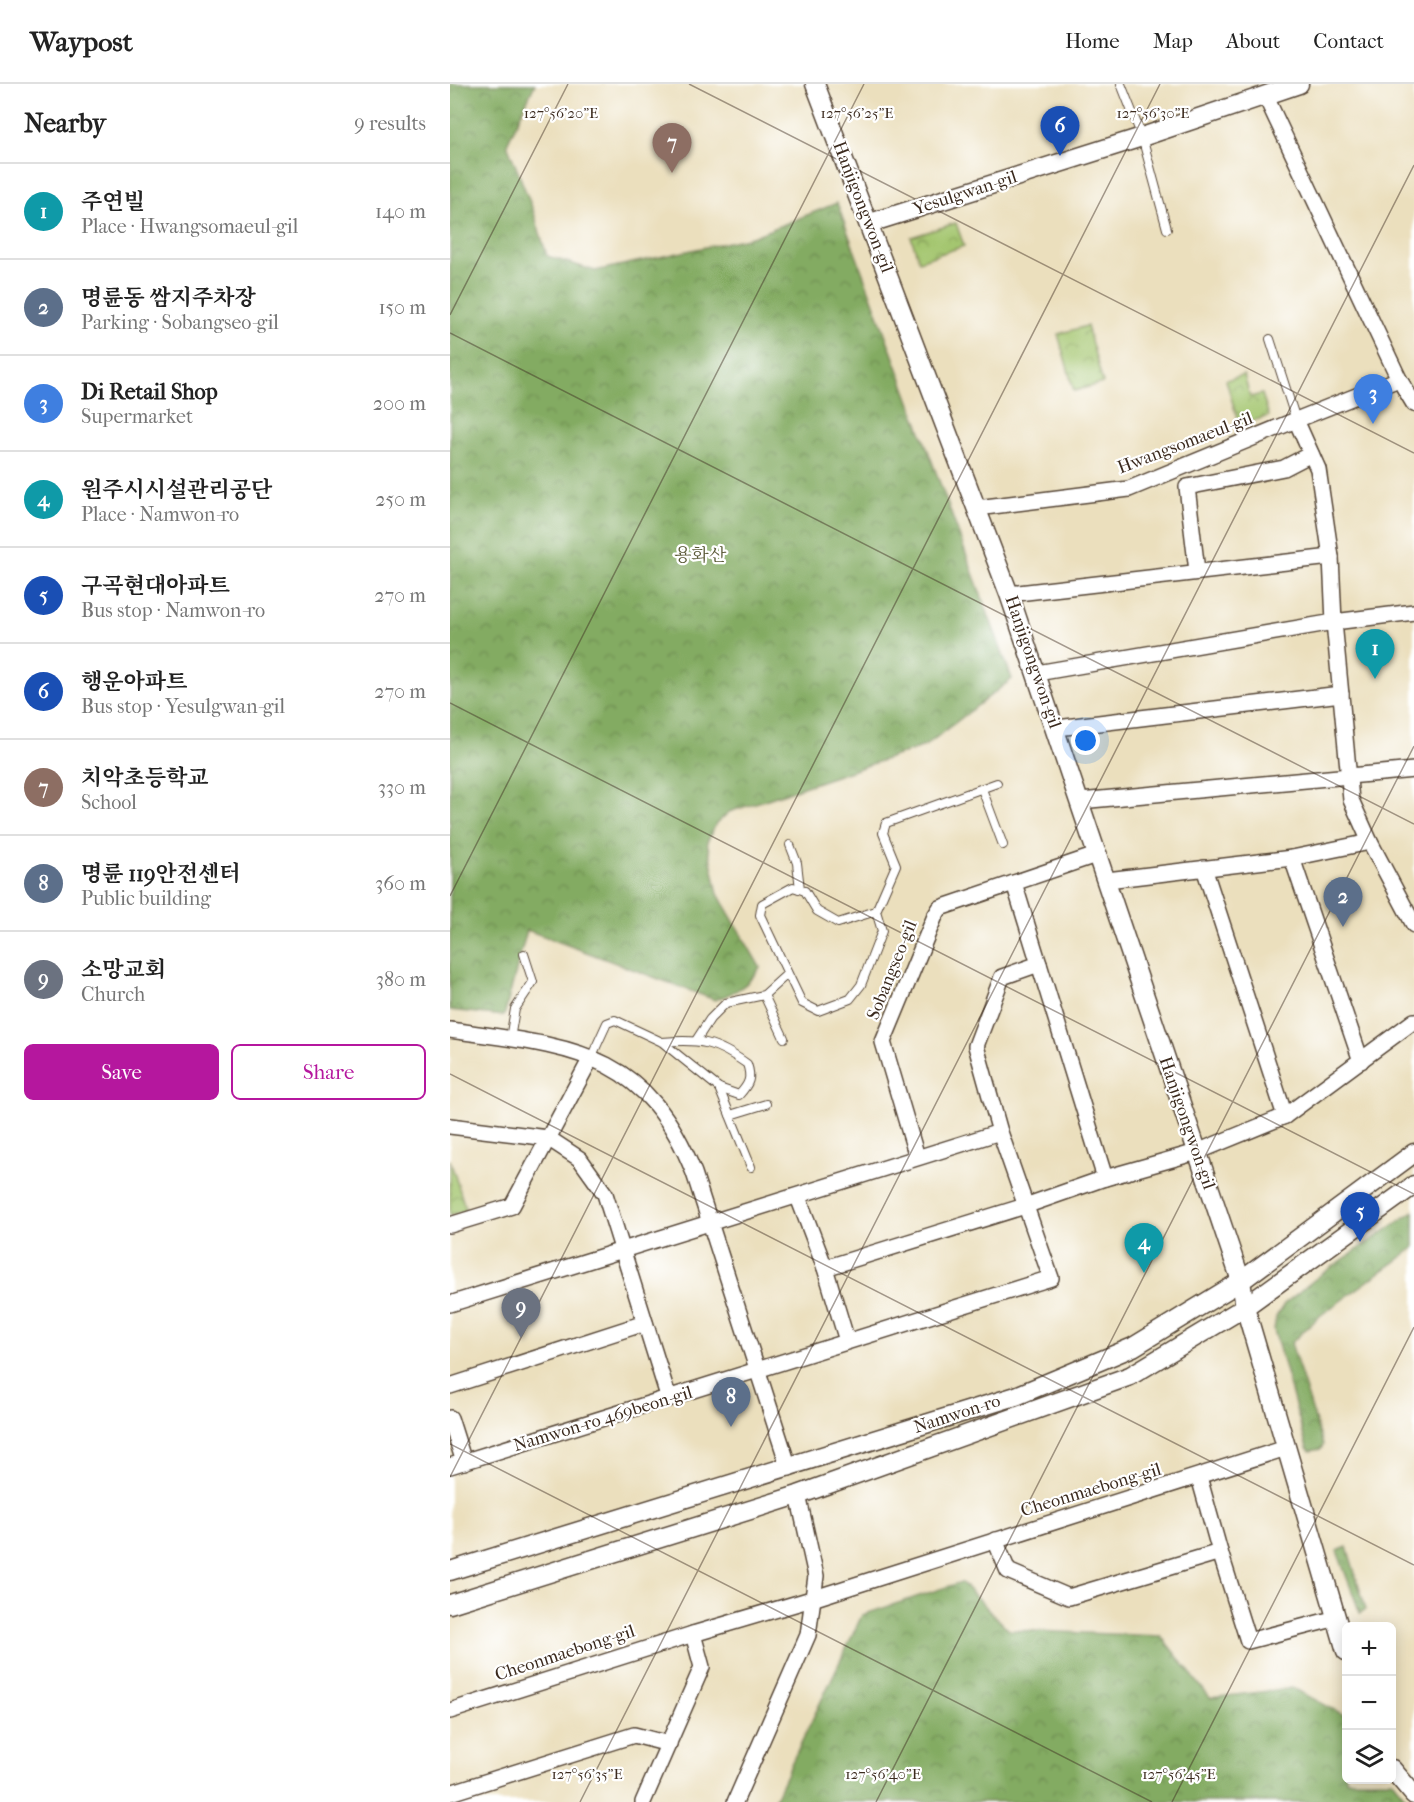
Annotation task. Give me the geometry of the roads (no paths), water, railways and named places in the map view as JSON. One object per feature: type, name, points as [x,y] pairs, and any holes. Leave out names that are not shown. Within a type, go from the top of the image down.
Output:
[{"type":"street","name":"Hanjigongwon-gil","points":[[815,84],[870,223],[1057,728],[1241,1281],[1245,1308]]},
{"type":"street","name":"Yesulgwan-gil","points":[[870,223],[1266,97],[1299,84]]},
{"type":"street","points":[[1266,97],[1399,379],[1414,404]]},
{"type":"street","name":"Hwangsomaeul-gil","points":[[977,508],[1129,489],[1399,379]]},
{"type":"street","points":[[1296,420],[1318,469],[1330,557],[1351,800],[1370,842],[1414,925]]},
{"type":"street","points":[[1197,571],[1187,487],[1284,468],[1311,454]]},
{"type":"street","points":[[1009,594],[1330,557]]},
{"type":"street","points":[[1037,673],[1334,622],[1414,612]]},
{"type":"street","points":[[1057,728],[1341,694]]},
{"type":"street","points":[[1080,801],[1414,770]]},
{"type":"street","points":[[1107,880],[1292,858],[1370,842]]},
{"type":"street","name":"Sobangseo-gil","points":[[917,1157],[883,1042],[940,908],[1099,854]]},
{"type":"street","points":[[1292,858],[1362,1060]]},
{"type":"street","points":[[1204,868],[1285,1116]]},
{"type":"street","points":[[1014,883],[1105,1178]]},
{"type":"street","points":[[1026,1206],[1000,1132],[976,1046],[1002,977],[1039,964]]},
{"type":"street","points":[[825,1268],[1026,1206],[1105,1178],[1197,1152],[1285,1116],[1414,1021]]},
{"type":"street","points":[[450,1030],[555,1045],[615,1068],[642,1088],[668,1120],[683,1144],[712,1223],[755,1369],[798,1495],[816,1576],[815,1598],[808,1635],[735,1802]]},
{"type":"street","points":[[450,1225],[512,1206],[591,1058]]},
{"type":"street","points":[[450,1126],[548,1138],[580,1159],[605,1194],[669,1399]]},
{"type":"street","points":[[450,1304],[1000,1132]]},
{"type":"street","name":"Namwon-ro","points":[[450,1571],[1016,1396],[1133,1347],[1241,1281],[1414,1153]]},
{"type":"street","name":"Namwon-ro","points":[[450,1604],[798,1495],[1130,1376],[1245,1308],[1414,1185]]},
{"type":"street","points":[[798,1197],[825,1268],[847,1341]]},
{"type":"street","name":"Namwon-ro 469beon-gil","points":[[457,1464],[1052,1278],[1026,1206]]},
{"type":"street","points":[[1245,1308],[1342,1634]]},
{"type":"street","points":[[450,1386],[645,1323]]},
{"type":"street","points":[[450,1418],[457,1464]]},
{"type":"street","name":"Cheonmaebong-gil","points":[[450,1711],[1286,1448]]},
{"type":"street","points":[[1199,1477],[1248,1641],[1337,1618]]},
{"type":"street","points":[[995,1540],[1008,1571],[1069,1597],[1220,1552]]},
{"type":"street","points":[[643,1802],[702,1667],[693,1634]]},
{"type":"street","points":[[450,1793],[634,1735],[669,1744]]},
{"type":"street","points":[[1396,1774],[1414,1794]]},
{"type":"lane","points":[[1121,84],[1142,137],[1167,229]]},
{"type":"lane","points":[[1270,339],[1296,420]]},
{"type":"lane","points":[[876,911],[838,923],[817,911],[805,891],[793,886],[762,904],[760,915],[786,975],[802,1003],[818,1011],[850,999],[861,985],[882,931],[876,911],[896,865],[883,833],[886,823],[997,783]]},
{"type":"lane","points":[[982,789],[1003,844]]},
{"type":"lane","points":[[790,845],[797,863],[800,889]]},
{"type":"lane","points":[[510,1039],[515,1009],[533,982],[524,954]]},
{"type":"lane","points":[[697,1039],[710,1019],[726,1003],[764,995],[786,975]]},
{"type":"lane","points":[[764,995],[784,1038]]},
{"type":"lane","points":[[591,1058],[607,1023],[615,1020],[662,1042],[719,1088],[739,1095],[747,1086],[751,1075],[747,1064],[715,1044],[697,1039],[662,1042]]},
{"type":"lane","points":[[719,1088],[751,1167]]},
{"type":"lane","points":[[730,1115],[766,1104]]},
{"type":"place","name":"행운아파트","points":[[1060,156]]},
{"type":"place","name":"치악초등학교","points":[[672,173]]},
{"type":"place","name":"Di Retail Shop","points":[[1373,424]]},
{"type":"place","name":"주연빌","points":[[1375,679]]},
{"type":"place","name":"명륜동 쌈지주차장","points":[[1343,927]]},
{"type":"place","name":"구곡현대아파트","points":[[1360,1242]]},
{"type":"place","name":"원주시시설관리공단","points":[[1144,1273]]},
{"type":"place","name":"소망교회","points":[[521,1338]]},
{"type":"place","name":"명륜 119안전센터","points":[[731,1427]]},
{"type":"park label","name":"용화산","points":[[700,555]]}]
